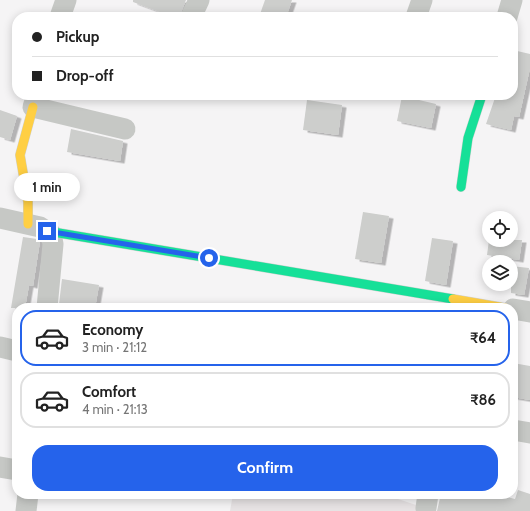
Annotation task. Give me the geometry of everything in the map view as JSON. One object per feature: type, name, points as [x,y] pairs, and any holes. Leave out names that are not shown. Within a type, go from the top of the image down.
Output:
[{"type":"street","points":[[62,12],[66,0]]},
{"type":"street","points":[[193,12],[199,0]]},
{"type":"street","points":[[418,12],[422,0]]},
{"type":"street","points":[[508,12],[512,0]]},
{"type":"street","points":[[461,187],[468,138],[480,100]]},
{"type":"street","points":[[28,224],[28,202],[20,155],[35,101],[125,129]]},
{"type":"street","points":[[0,218],[40,227],[51,234],[52,244],[47,303]]},
{"type":"street","points":[[47,231],[475,303]]},
{"type":"street","points":[[518,310],[530,312]]},
{"type":"street","points":[[0,347],[12,350]]},
{"type":"street","points":[[518,431],[530,433]]},
{"type":"street","points":[[0,467],[12,469]]},
{"type":"street","points":[[26,511],[27,499]]},
{"type":"shaded area","points":[[232,499],[398,499],[434,511],[230,511]]},
{"type":"building","points":[[133,0],[186,0],[181,12],[160,12],[133,2]]},
{"type":"building","points":[[265,0],[292,0],[288,12],[261,12]]},
{"type":"building","points":[[518,51],[530,54],[530,68],[519,117],[514,116],[511,130],[486,124],[494,100],[518,100]]},
{"type":"building","points":[[307,100],[342,105],[338,135],[303,130]]},
{"type":"building","points":[[401,100],[419,100],[436,104],[431,128],[397,121]]},
{"type":"building","points":[[0,110],[17,116],[10,140],[0,137]]},
{"type":"building","points":[[71,129],[123,141],[120,161],[67,152]]},
{"type":"building","points":[[363,212],[389,216],[381,263],[355,259]]},
{"type":"building","points":[[23,237],[37,239],[40,241],[33,286],[29,285],[26,303],[12,303],[11,308]]},
{"type":"building","points":[[432,238],[453,241],[446,285],[425,281]]},
{"type":"building","points":[[518,240],[522,240],[519,260],[518,255],[487,255],[488,247],[518,247]]},
{"type":"building","points":[[518,267],[529,268],[524,295],[511,293],[511,291],[518,291]]},
{"type":"building","points":[[62,279],[99,285],[96,303],[59,303]]},
{"type":"building","points":[[518,364],[530,366],[530,400],[518,398]]},
{"type":"building","points":[[518,490],[530,494],[530,511],[437,511],[440,499],[518,499]]},
{"type":"traffic: fast","points":[[461,187],[468,138],[480,100]]},
{"type":"traffic: fast","points":[[47,231],[453,299]]},
{"type":"traffic: slow","points":[[28,224],[28,202],[20,155],[33,107]]},
{"type":"traffic: slow","points":[[453,299],[476,303]]},
{"type":"route","points":[[47,231],[209,258]]}]
